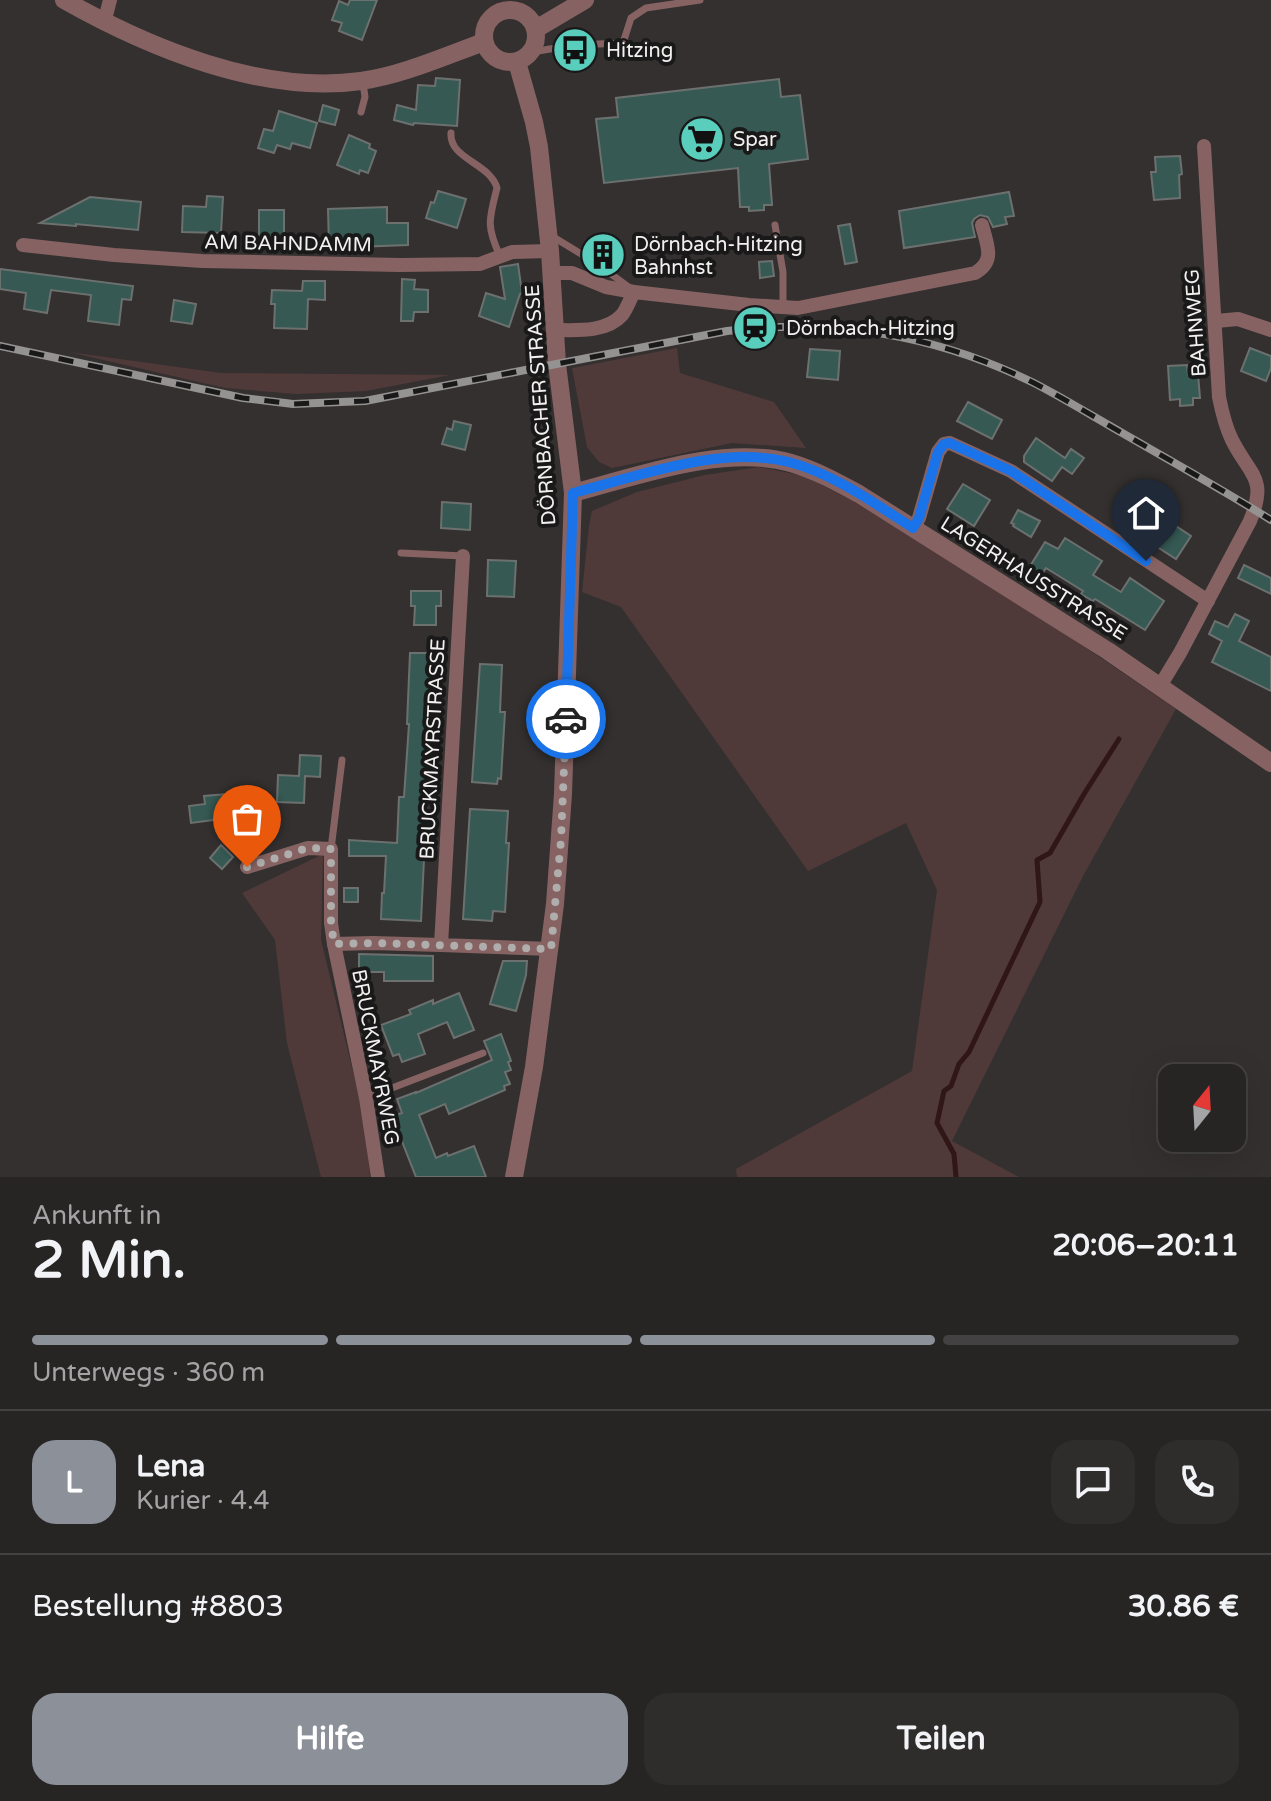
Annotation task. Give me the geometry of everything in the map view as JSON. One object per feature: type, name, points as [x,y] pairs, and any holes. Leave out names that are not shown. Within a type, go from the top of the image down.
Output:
[{"type":"street","points":[[64,0],[104,23],[155,46],[244,73],[303,82],[363,81],[399,72],[484,42]]},
{"type":"street","points":[[104,23],[110,0]]},
{"type":"street","points":[[536,29],[585,0]]},
{"type":"street","points":[[501,5],[527,15],[536,29],[537,41],[525,57],[499,60],[490,53],[484,42],[485,26],[501,5]]},
{"type":"street","name":"DÖRNBACHER STRASSE","points":[[514,1177],[551,949],[563,794],[573,493],[554,330],[550,242],[525,57]]},
{"type":"street","name":"BAHNWEG","points":[[1160,686],[1208,601],[1264,490],[1231,438],[1219,397],[1204,146]]},
{"type":"street","points":[[552,273],[572,273],[613,289],[634,292],[783,308],[809,307],[975,273],[985,268],[988,260],[982,225]]},
{"type":"street","name":"AM BAHNDAMM","points":[[23,245],[202,261],[463,265],[480,264],[550,242]]},
{"type":"street","points":[[554,330],[589,329],[612,322],[622,315],[634,292]]},
{"type":"street","points":[[1216,321],[1238,319],[1271,330]]},
{"type":"street","points":[[913,528],[919,518],[938,452],[944,444],[950,443],[1011,471],[1208,601]]},
{"type":"street","name":"LAGERHAUSSTRASSE","points":[[573,493],[716,459],[757,458],[790,463],[830,478],[1063,621],[1271,763]]},
{"type":"street","name":"BRUCKMAYRSTRASSE","points":[[441,945],[463,556]]},
{"type":"street","points":[[247,867],[308,848],[331,849],[334,944],[551,949]]},
{"type":"street","name":"BRUCKMAYRWEG","points":[[334,944],[366,1098],[378,1177]]},
{"type":"lane","points":[[525,57],[574,45],[623,43],[631,18],[646,8],[700,0]]},
{"type":"lane","points":[[361,112],[365,97],[363,81]]},
{"type":"lane","points":[[451,133],[453,147],[484,169],[496,183],[489,226],[500,256]]},
{"type":"lane","points":[[775,225],[783,272],[783,308]]},
{"type":"lane","points":[[550,242],[615,275],[634,292]]},
{"type":"lane","points":[[401,553],[463,556]]},
{"type":"lane","points":[[331,849],[342,760]]},
{"type":"lane","points":[[366,1098],[483,1053]]},
{"type":"shaded area","points":[[677,348],[680,373],[774,402],[806,448],[732,443],[612,468],[599,462],[587,447],[572,368]]},
{"type":"shaded area","points":[[69,352],[221,373],[450,375],[366,391],[296,394],[225,388]]},
{"type":"shaded area","points":[[759,467],[804,476],[851,500],[1058,629],[1176,709],[1083,876],[952,1141],[1019,1177],[737,1177],[736,1169],[912,1071],[937,890],[906,823],[808,871],[621,607],[582,592],[592,511],[637,492],[705,475]]},
{"type":"shaded area","points":[[323,854],[321,940],[365,1121],[370,1177],[321,1177],[287,1043],[275,940],[242,893]]},
{"type":"building","points":[[350,0],[377,0],[362,40],[339,31],[342,23],[332,20],[339,1],[348,5]]},
{"type":"building","points":[[436,78],[460,80],[457,126],[413,125],[394,120],[397,105],[416,110],[418,85],[435,86]]},
{"type":"building","name":"Spar","points":[[779,79],[781,97],[800,95],[808,159],[769,164],[772,205],[764,205],[764,210],[749,211],[749,207],[740,207],[738,168],[604,183],[596,119],[618,117],[616,98]]},
{"type":"building","points":[[323,105],[339,110],[335,125],[319,121]]},
{"type":"building","points":[[279,111],[317,123],[310,148],[292,143],[290,149],[277,145],[274,153],[258,148],[264,129],[273,131]]},
{"type":"building","points":[[349,135],[370,144],[369,148],[376,151],[368,173],[360,170],[359,174],[337,165]]},
{"type":"building","points":[[1180,156],[1180,198],[1154,200],[1151,172],[1156,172],[1155,157]]},
{"type":"building","points":[[438,191],[466,199],[457,228],[426,218]]},
{"type":"building","points":[[1009,192],[1014,216],[1005,217],[1007,224],[993,227],[988,217],[980,215],[972,223],[975,237],[904,248],[899,211]]},
{"type":"building","points":[[207,196],[223,197],[221,233],[182,232],[183,206],[206,207]]},
{"type":"building","points":[[90,197],[141,202],[138,230],[40,223]]},
{"type":"building","points":[[387,207],[387,223],[408,223],[408,245],[329,248],[328,209]]},
{"type":"building","points":[[259,210],[284,210],[284,236],[259,236]]},
{"type":"building","points":[[850,224],[857,262],[845,264],[838,226]]},
{"type":"building","points":[[772,261],[774,276],[760,278],[759,262]]},
{"type":"building","points":[[518,264],[522,293],[509,327],[479,316],[486,293],[505,299],[500,267]]},
{"type":"building","points":[[0,269],[133,286],[131,300],[122,299],[119,325],[88,321],[91,295],[51,290],[47,313],[24,309],[26,293],[0,289]]},
{"type":"building","points":[[402,279],[415,280],[414,289],[428,290],[428,312],[414,312],[413,321],[401,321]]},
{"type":"building","points":[[303,281],[325,281],[325,300],[308,299],[307,329],[274,328],[272,290],[302,291]]},
{"type":"building","points":[[174,300],[196,304],[192,324],[171,321]]},
{"type":"building","points":[[1250,348],[1271,356],[1266,381],[1241,371]]},
{"type":"building","points":[[810,349],[840,351],[838,380],[807,377]]},
{"type":"building","points":[[1187,365],[1188,375],[1198,374],[1200,398],[1193,398],[1193,405],[1180,406],[1180,399],[1170,400],[1168,366]]},
{"type":"building","points":[[968,402],[1002,420],[992,439],[957,421]]},
{"type":"building","points":[[454,421],[471,425],[465,450],[442,444],[447,428],[452,430]]},
{"type":"building","points":[[1036,438],[1065,458],[1071,449],[1084,458],[1072,474],[1062,467],[1052,481],[1024,462],[1024,456]]},
{"type":"building","points":[[963,484],[990,500],[974,526],[947,509]]},
{"type":"building","points":[[442,502],[471,504],[470,530],[441,528]]},
{"type":"building","points":[[1018,510],[1040,521],[1031,537],[1011,523]]},
{"type":"building","points":[[1161,516],[1191,536],[1176,559],[1145,539]]},
{"type":"building","points":[[1065,538],[1102,561],[1093,575],[1121,592],[1130,578],[1164,601],[1145,630],[1095,599],[1093,601],[1081,594],[1083,591],[1046,568],[1036,583],[1024,576],[1045,542],[1058,549]]},
{"type":"building","points":[[488,560],[516,561],[514,597],[487,596]]},
{"type":"building","points":[[1244,565],[1271,578],[1271,594],[1238,578]]},
{"type":"building","points":[[411,591],[441,591],[441,606],[436,606],[436,625],[414,625],[415,606],[411,606]]},
{"type":"building","points":[[1235,614],[1249,621],[1239,641],[1271,657],[1271,691],[1212,662],[1222,641],[1209,634],[1215,621],[1228,627]]},
{"type":"building","points":[[410,653],[434,653],[433,725],[421,921],[381,919],[386,856],[349,856],[349,840],[397,843],[399,797],[404,797],[409,724]]},
{"type":"building","points":[[480,664],[502,665],[500,712],[505,712],[501,779],[498,778],[497,784],[472,782]]},
{"type":"building","points":[[300,755],[321,756],[320,777],[305,776],[304,803],[277,802],[278,775],[299,776]]},
{"type":"building","points":[[227,794],[230,818],[191,823],[189,806],[205,804],[204,796]]},
{"type":"building","points":[[470,809],[508,811],[505,912],[493,911],[492,921],[463,919]]},
{"type":"building","points":[[221,845],[233,857],[222,869],[210,858]]},
{"type":"building","points":[[344,888],[358,888],[358,902],[344,902]]},
{"type":"building","points":[[359,954],[433,956],[433,981],[384,981],[384,972],[359,972]]},
{"type":"building","points":[[503,961],[527,961],[516,1011],[490,1004]]},
{"type":"building","points":[[459,993],[474,1030],[454,1038],[447,1022],[418,1034],[425,1054],[402,1062],[399,1054],[393,1056],[381,1025],[411,1014],[409,1010],[433,1000],[433,1004]]},
{"type":"building","points":[[501,1034],[511,1061],[508,1062],[511,1070],[505,1072],[510,1084],[504,1086],[505,1090],[449,1114],[445,1104],[419,1115],[436,1158],[474,1146],[486,1177],[416,1177],[392,1116],[402,1113],[397,1099],[492,1060],[484,1041]]},
{"type":"waterway","points":[[956,1177],[954,1154],[937,1123],[944,1091],[951,1086],[959,1064],[969,1052],[1040,902],[1037,860],[1050,853],[1119,739]]},
{"type":"railway","points":[[0,346],[243,398],[293,404],[365,401],[727,331],[807,327],[885,334],[960,353],[1034,383],[1271,520]]},
{"type":"way so far","points":[[247,867],[296,850],[331,849],[334,944],[551,949],[561,840],[566,719]]},
{"type":"place","name":"Hitzing","points":[[575,50]]},
{"type":"place","name":"Spar","points":[[702,139]]},
{"type":"place","name":"Dörnbach-Hitzing Bahnhst","points":[[603,255]]},
{"type":"place","name":"Dörnbach-Hitzing","points":[[755,328]]},
{"type":"route","points":[[566,719],[573,493],[694,462],[736,457],[774,459],[830,478],[913,528],[919,518],[940,447],[950,443],[1011,471],[1146,561]]}]
